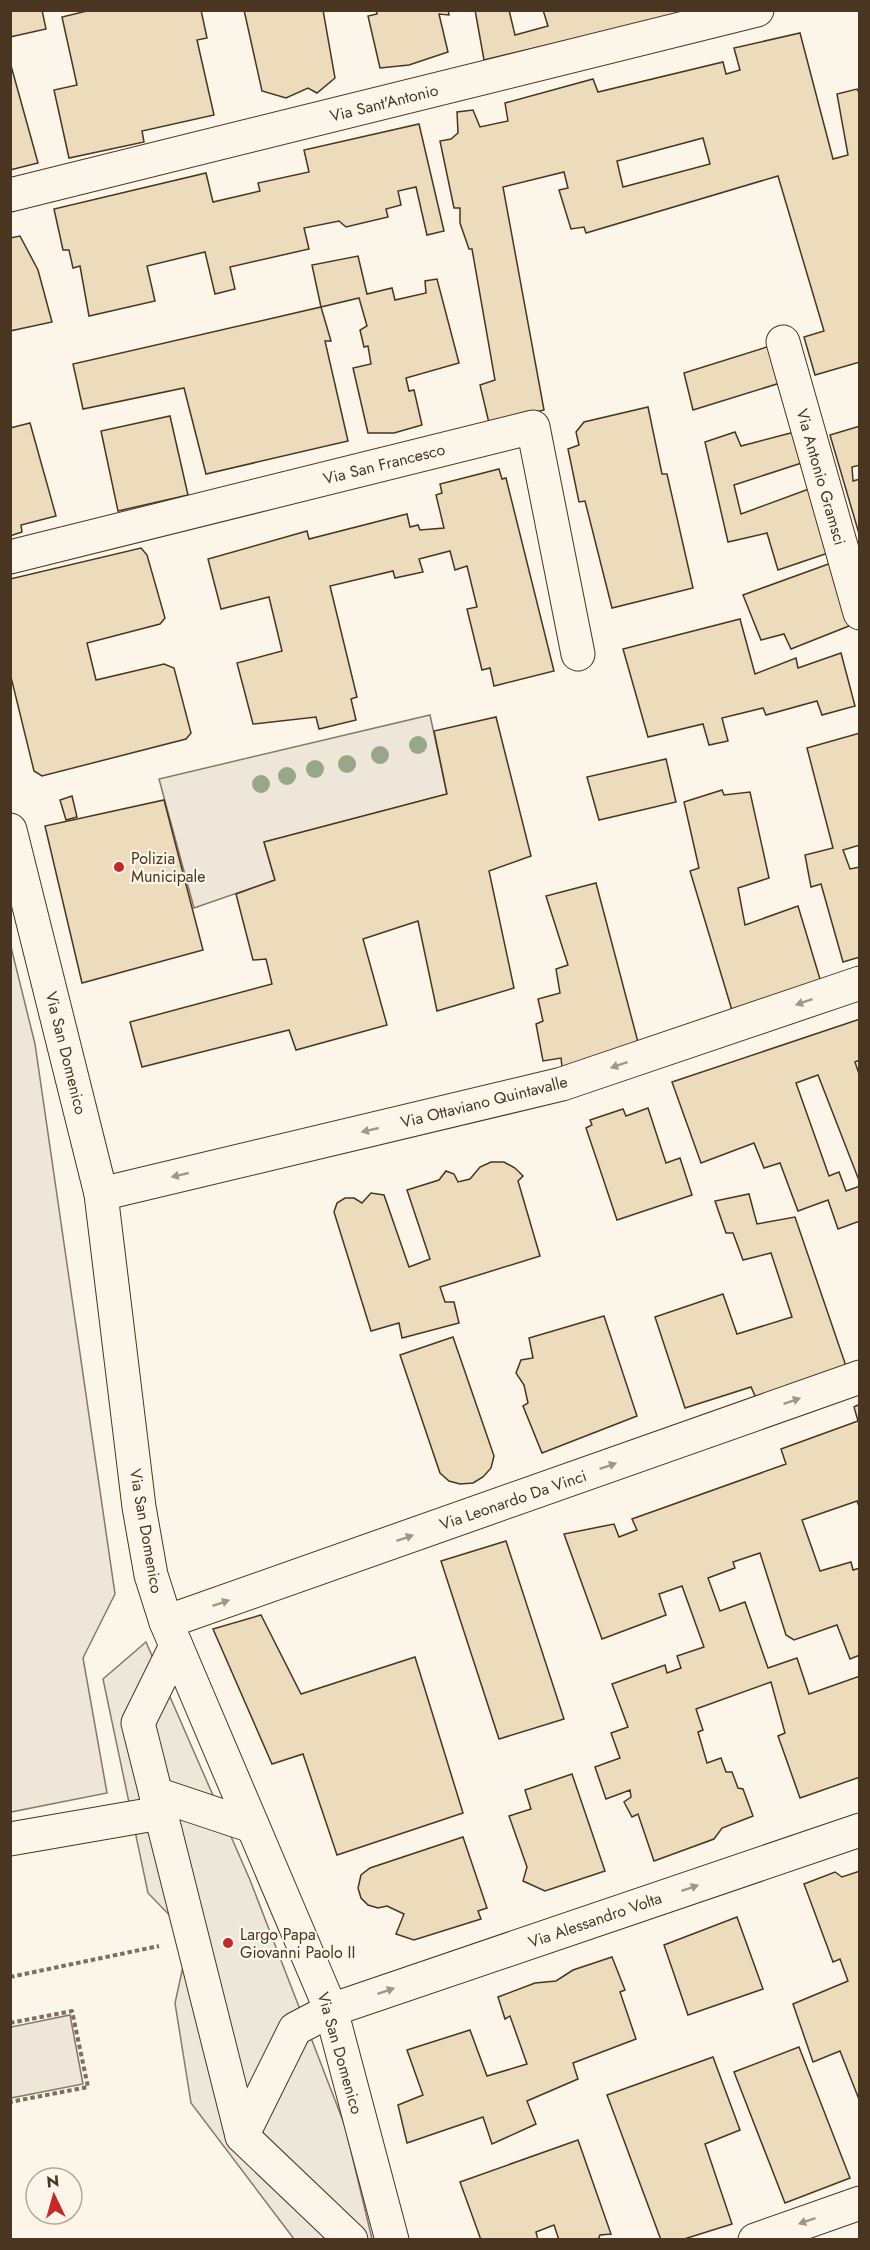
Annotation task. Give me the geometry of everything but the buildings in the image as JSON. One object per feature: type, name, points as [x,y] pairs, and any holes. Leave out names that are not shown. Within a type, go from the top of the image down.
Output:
[{"type":"street","name":"Via Sant'Antonio","points":[[10,195],[757,10]]},
{"type":"street","name":"Via Antonio Gramsci","points":[[783,342],[860,613]]},
{"type":"street","name":"Via San Francesco","points":[[10,557],[533,427],[578,654]]},
{"type":"street","name":"Via San Domenico","points":[[10,830],[113,1191],[139,1507],[151,1575],[171,1634],[331,2010],[392,2240]]},
{"type":"street","name":"Via Ottaviano Quintavalle","points":[[113,1191],[562,1084],[860,983]]},
{"type":"street","name":"Via Leonardo Da Vinci","points":[[171,1634],[860,1377]]},
{"type":"street","points":[[171,1634],[138,1723],[242,2136],[351,2240]]},
{"type":"street","points":[[10,1839],[158,1803],[252,1826]]},
{"type":"street","name":"Via Alessandro Volta","points":[[242,2136],[295,2028],[331,2010],[860,1830]]},
{"type":"street","points":[[755,2240],[860,2204]]},
{"type":"path","points":[[10,1977],[170,1944]]},
{"type":"path","points":[[10,2023],[72,2011],[88,2086],[10,2102]]},
{"type":"shaded area","points":[[430,715],[447,794],[264,842],[275,880],[194,908],[159,779]]},
{"type":"shaded area","points":[[11,947],[35,1044],[115,1594],[83,1658],[107,1793],[11,1812]]},
{"type":"shaded area","name":"Largo Papa Giovanni Paolo II","points":[[146,1642],[250,1880],[345,2126],[372,2239],[294,2239],[191,2103],[175,2003],[184,1962],[179,1925],[148,1893],[103,1679]]},
{"type":"shaded area","points":[[70,2015],[83,2084],[11,2098],[11,2027]]},
{"type":"place","name":"Polizia Municipale","points":[[119,867]]},
{"type":"place","name":"Largo Papa Giovanni Paolo II","points":[[228,1943]]}]
